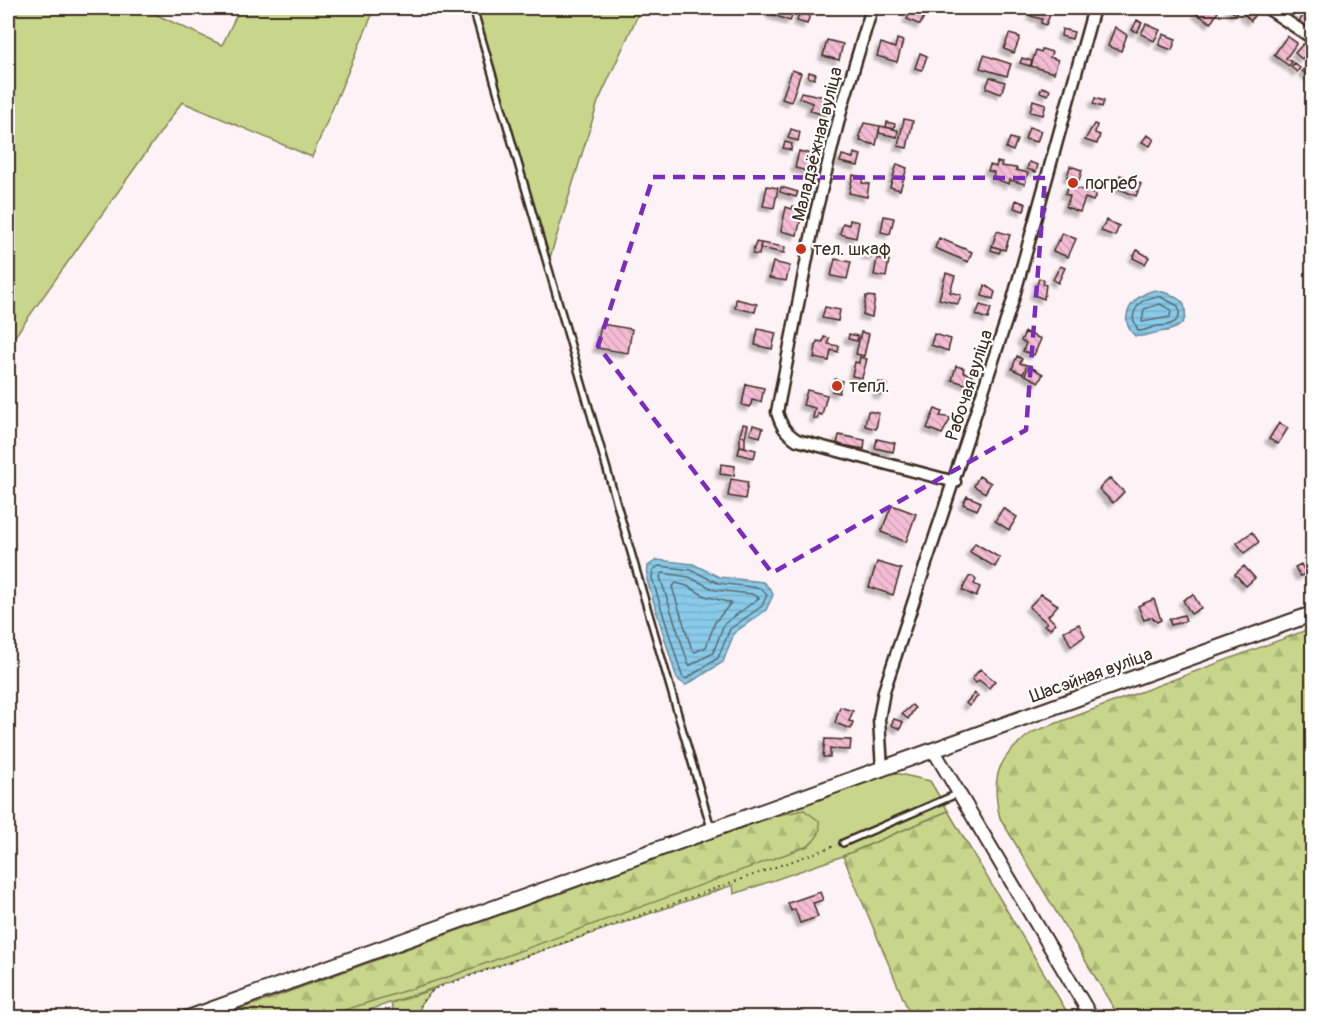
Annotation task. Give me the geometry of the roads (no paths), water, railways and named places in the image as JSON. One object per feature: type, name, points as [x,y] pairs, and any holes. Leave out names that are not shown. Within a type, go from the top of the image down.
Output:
[{"type":"main road","name":"Шасэйная вуліца","points":[[188,1017],[1312,614]]},
{"type":"street","name":"Маладзёжная вуліца","points":[[872,8],[842,107],[816,212],[777,412],[780,424],[787,434],[797,440],[955,482]]},
{"type":"street","name":"Рабочая вуліца","points":[[882,770],[879,728],[884,691],[955,482],[1032,238],[1094,8]]},
{"type":"street","points":[[1267,8],[1312,38]]},
{"type":"street","points":[[934,751],[957,794],[1092,1017]]},
{"type":"lane","points":[[473,8],[711,828]]},
{"type":"lane","points":[[843,843],[957,794]]},
{"type":"water","points":[[1155,290],[1170,294],[1183,302],[1184,320],[1172,329],[1135,336],[1127,322],[1127,314],[1134,302]]},
{"type":"water","points":[[657,560],[693,564],[719,577],[763,582],[773,595],[766,610],[734,633],[723,662],[686,685],[677,679],[647,580],[648,566]]},
{"type":"place","name":"погреб","points":[[1073,183]]},
{"type":"place","name":"тел. шкаф","points":[[801,249]]},
{"type":"place","name":"тепл.","points":[[837,386]]}]
